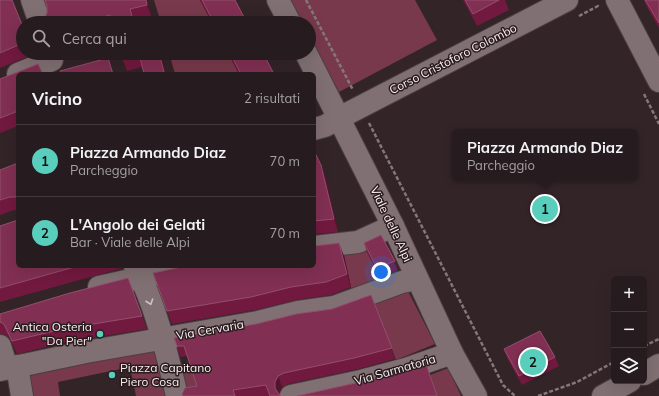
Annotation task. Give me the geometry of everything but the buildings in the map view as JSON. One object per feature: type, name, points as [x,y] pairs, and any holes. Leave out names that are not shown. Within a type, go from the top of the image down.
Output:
[{"type":"street","points":[[32,0],[38,16]]},
{"type":"street","points":[[278,0],[286,16]]},
{"type":"street","points":[[608,6],[650,85]]},
{"type":"street","name":"Corso Cristoforo Colombo","points":[[316,128],[325,126],[339,118],[365,116],[572,8]]},
{"type":"street","name":"Viale delle Alpi","points":[[310,60],[316,72]]},
{"type":"street","points":[[24,72],[53,62]]},
{"type":"street","name":"Viale delle Alpi","points":[[316,73],[393,226],[452,353],[476,396]]},
{"type":"street","points":[[0,81],[16,75]]},
{"type":"street","points":[[316,246],[358,242],[393,226]]},
{"type":"street","points":[[78,292],[138,272],[175,268]]},
{"type":"street","points":[[138,272],[163,338],[178,396]]},
{"type":"street","name":"Via Cervaria","points":[[8,368],[86,352],[258,322],[298,312],[334,307],[402,282],[417,279]]},
{"type":"street","points":[[0,346],[8,368],[22,396]]},
{"type":"street","name":"Via Sarmatoria","points":[[291,396],[362,381],[406,369],[452,353]]},
{"type":"street","points":[[647,372],[659,365]]},
{"type":"street","points":[[603,396],[625,384]]},
{"type":"path","points":[[306,0],[314,16]]},
{"type":"path","points":[[572,8],[608,6]]},
{"type":"path","points":[[316,20],[503,385],[515,396]]},
{"type":"path","points":[[650,85],[659,124]]},
{"type":"path","points":[[365,116],[377,121]]},
{"type":"path","points":[[647,344],[659,338]]},
{"type":"path","points":[[538,396],[577,382],[611,364]]},
{"type":"shaded area","points":[[154,0],[200,0],[208,16],[159,16]]},
{"type":"shaded area","points":[[289,0],[415,0],[437,40],[339,92],[316,49],[316,16],[298,16]]},
{"type":"shaded area","points":[[171,60],[232,60],[238,72],[174,72]]},
{"type":"shaded area","points":[[365,248],[383,283],[352,292],[343,251]]},
{"type":"shaded area","points":[[408,291],[435,344],[396,360],[374,302]]},
{"type":"shaded area","points":[[155,349],[167,396],[136,396],[130,367],[58,382],[60,396],[32,396],[28,376]]},
{"type":"shaded area","points":[[190,362],[201,396],[184,396],[175,365]]},
{"type":"shaded area","points":[[448,368],[461,396],[437,396],[430,375]]},
{"type":"place","name":"Piazza Armando Diaz","points":[[545,209]]},
{"type":"place","name":"Antica Osteria \"Da Pier\"","points":[[100,334]]},
{"type":"place","name":"L'Angolo dei Gelati","points":[[533,362]]},
{"type":"place","name":"Piazza Capitano Piero Cosa","points":[[112,375]]}]
